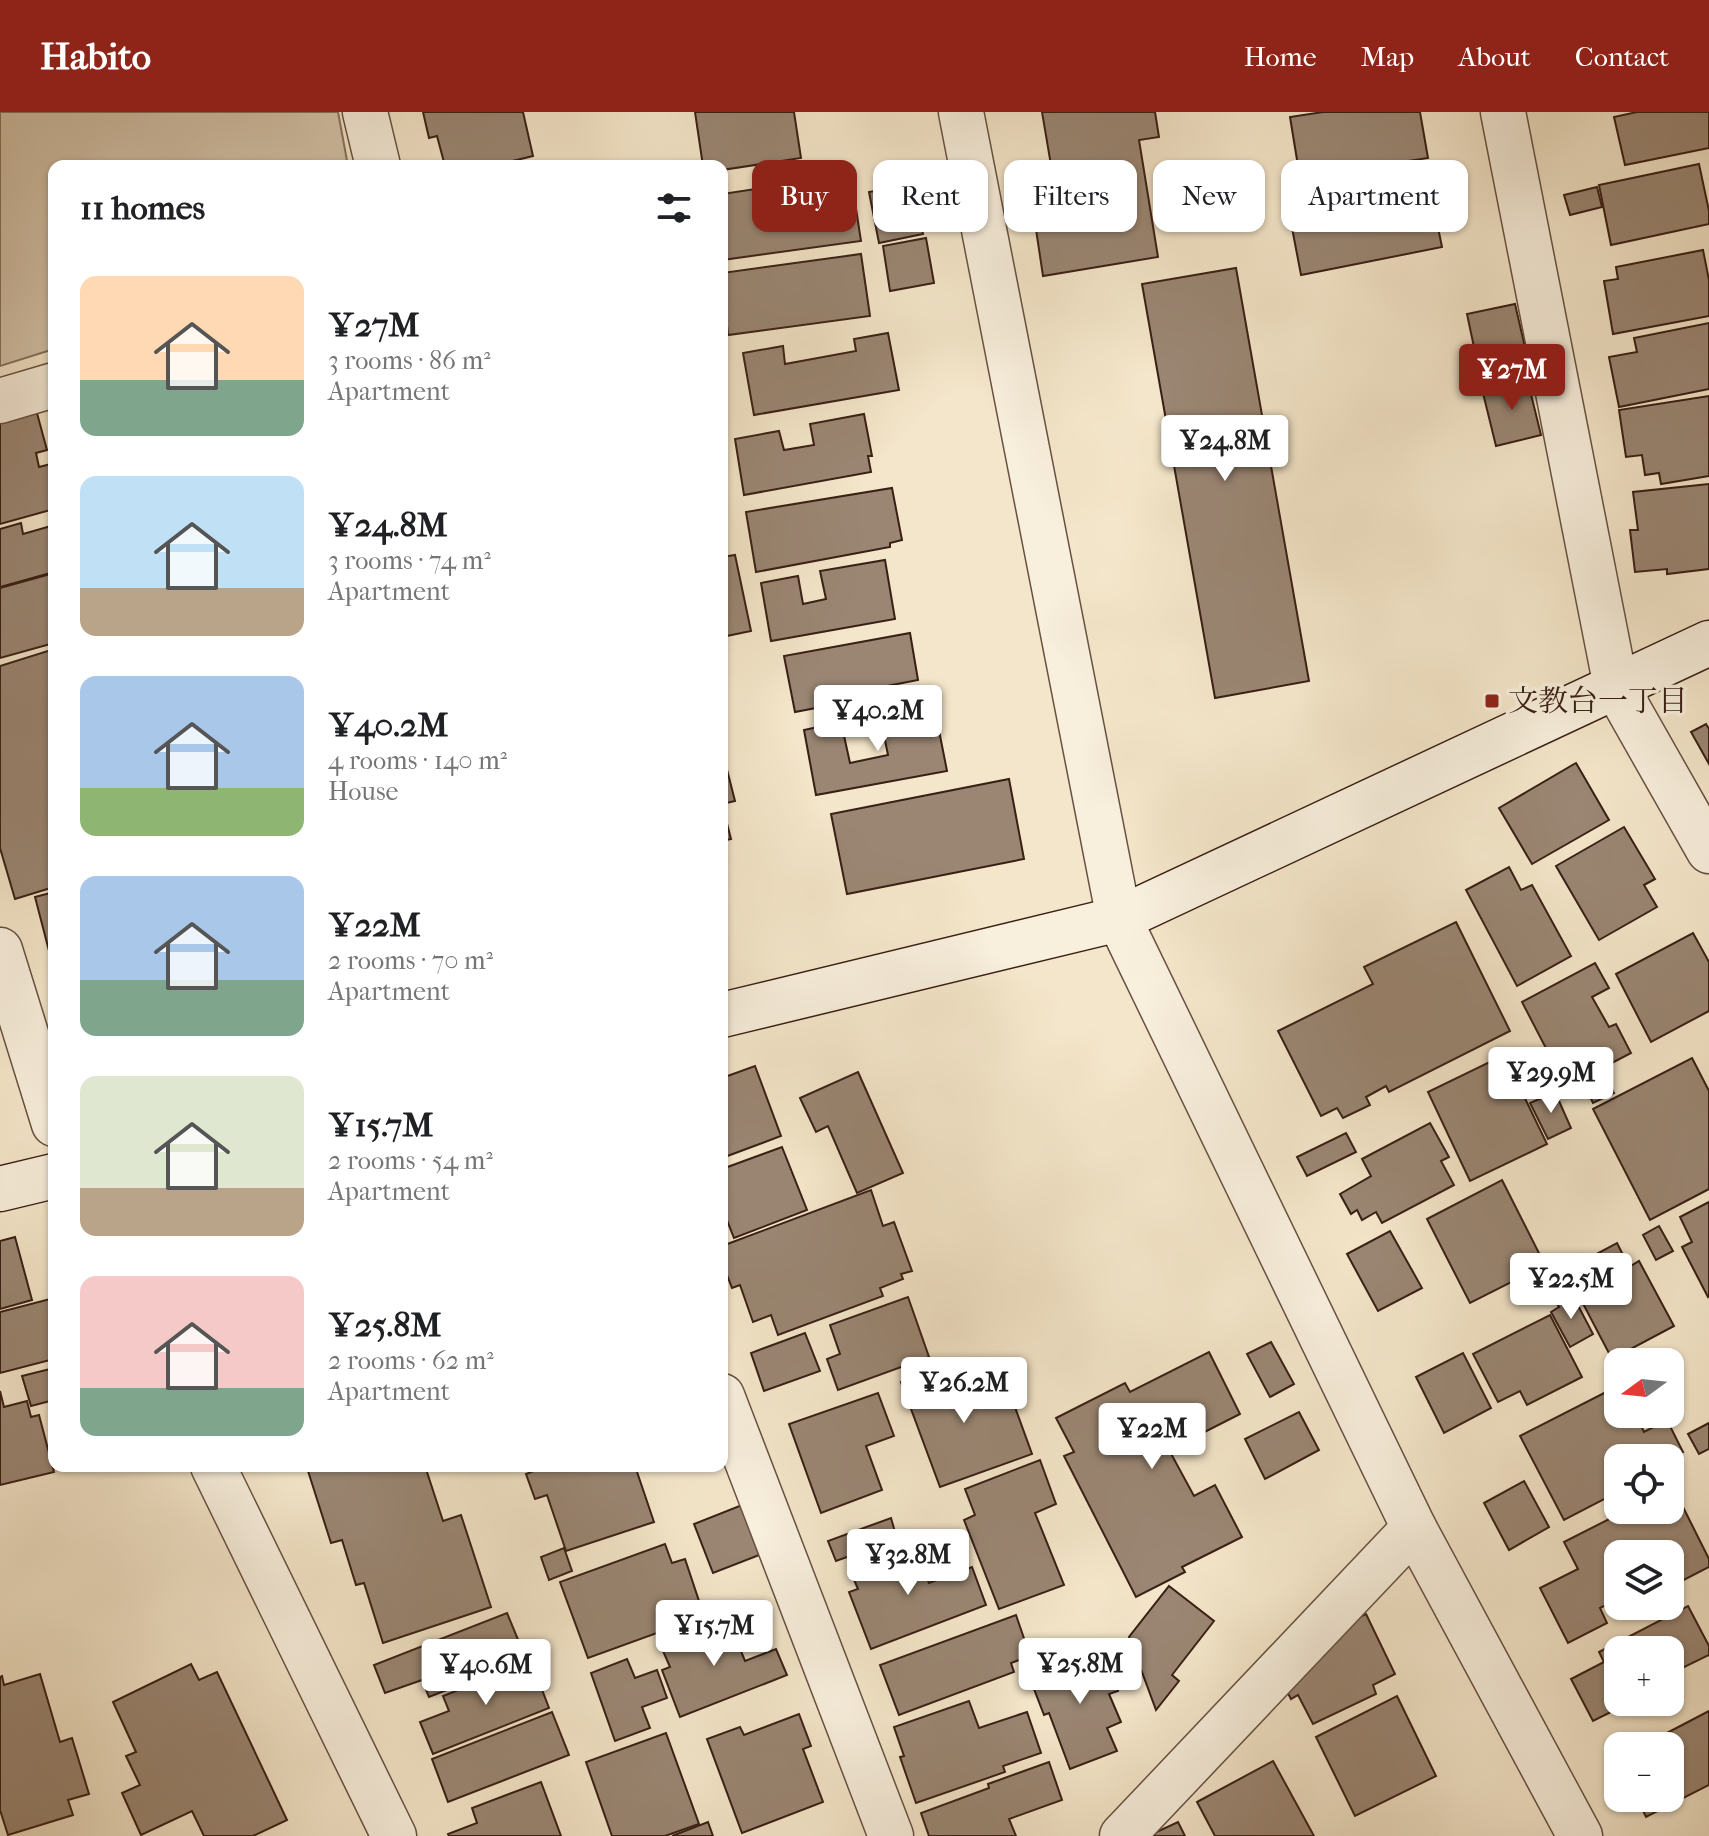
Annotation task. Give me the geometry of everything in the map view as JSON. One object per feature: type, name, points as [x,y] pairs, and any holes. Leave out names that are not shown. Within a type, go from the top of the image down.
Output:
[{"type":"street","points":[[365,112],[377,160]]},
{"type":"street","points":[[961,112],[1119,919],[1414,1528],[1580,1836]]},
{"type":"street","points":[[1503,112],[1616,687],[1709,851]]},
{"type":"street","points":[[0,401],[48,387]]},
{"type":"street","points":[[728,1014],[1119,919],[1709,643]]},
{"type":"street","points":[[0,950],[48,1105]]},
{"type":"street","points":[[0,1189],[48,1177]]},
{"type":"street","points":[[728,1412],[891,1836]]},
{"type":"street","points":[[216,1472],[394,1836]]},
{"type":"street","points":[[1122,1836],[1414,1528]]},
{"type":"shaded area","points":[[0,112],[338,112],[347,160],[48,160],[48,351],[0,366]]},
{"type":"building","points":[[423,112],[523,112],[533,156],[517,160],[443,160],[437,136],[429,138]]},
{"type":"building","points":[[695,112],[794,112],[801,158],[752,160],[752,165],[728,169],[728,160],[702,160]]},
{"type":"building","points":[[1042,112],[1155,112],[1159,137],[1139,140],[1158,257],[1043,276],[1036,232],[1137,232],[1137,160],[1050,160]]},
{"type":"building","points":[[1323,112],[1420,112],[1428,158],[1297,160],[1290,117]]},
{"type":"building","points":[[1637,112],[1709,112],[1709,148],[1625,165],[1614,117]]},
{"type":"building","points":[[1699,164],[1709,224],[1611,245],[1599,185]]},
{"type":"building","points":[[1597,187],[1602,207],[1570,215],[1564,195]]},
{"type":"building","points":[[752,190],[752,232],[857,232],[857,215],[861,241],[728,259],[728,193]]},
{"type":"building","points":[[873,191],[873,212],[869,192]]},
{"type":"building","points":[[877,232],[923,232],[923,234],[879,243]]},
{"type":"building","points":[[1293,232],[1439,232],[1442,247],[1301,275]]},
{"type":"building","points":[[926,238],[934,283],[890,291],[883,246]]},
{"type":"building","points":[[1703,250],[1709,280],[1709,316],[1613,334],[1604,281],[1618,279],[1616,267]]},
{"type":"building","points":[[861,254],[870,316],[728,335],[728,272]]},
{"type":"building","points":[[1236,268],[1309,681],[1215,698],[1142,284]]},
{"type":"building","points":[[1515,304],[1527,356],[1478,366],[1467,314]]},
{"type":"building","points":[[1709,323],[1709,389],[1619,407],[1609,357],[1637,352],[1634,338]]},
{"type":"building","points":[[888,333],[899,390],[754,415],[743,353],[783,346],[785,364],[856,351],[854,339]]},
{"type":"building","points":[[1527,378],[1541,435],[1496,446],[1482,389]]},
{"type":"building","points":[[1709,396],[1709,476],[1661,484],[1659,473],[1645,475],[1642,455],[1626,457],[1619,410]]},
{"type":"building","points":[[34,402],[47,450],[36,453],[39,467],[48,465],[48,511],[0,524],[0,412]]},
{"type":"building","points":[[864,414],[872,456],[868,456],[871,472],[744,495],[735,439],[779,431],[784,450],[814,445],[810,424]]},
{"type":"building","points":[[1709,484],[1709,569],[1667,574],[1667,569],[1635,572],[1630,530],[1638,530],[1633,492]]},
{"type":"building","points":[[892,488],[902,540],[890,543],[890,547],[756,572],[746,512]]},
{"type":"building","points":[[21,523],[23,534],[48,527],[48,574],[0,587],[0,529]]},
{"type":"building","points":[[735,555],[751,631],[728,636],[728,556]]},
{"type":"building","points":[[885,560],[895,619],[771,641],[761,583],[798,576],[803,604],[826,599],[820,571]]},
{"type":"building","points":[[48,575],[48,645],[0,658],[0,588]]},
{"type":"building","points":[[910,633],[918,680],[887,686],[889,696],[851,703],[848,687],[835,690],[837,704],[795,712],[784,656]]},
{"type":"building","points":[[48,651],[48,889],[15,899],[0,848],[0,666]]},
{"type":"building","points":[[934,705],[947,771],[816,795],[804,730],[841,722],[850,763],[888,755],[880,716]]},
{"type":"building","points":[[1706,724],[1709,729],[1709,764],[1691,732]]},
{"type":"building","points":[[1576,763],[1609,820],[1532,864],[1499,808]]},
{"type":"building","points":[[728,774],[735,801],[728,803]]},
{"type":"building","points":[[1009,779],[1024,859],[847,894],[831,814]]},
{"type":"building","points":[[1624,827],[1655,879],[1644,885],[1657,907],[1599,940],[1556,866]]},
{"type":"building","points":[[1509,867],[1521,890],[1532,885],[1571,956],[1517,986],[1466,890]]},
{"type":"building","points":[[48,894],[48,947],[35,897]]},
{"type":"building","points":[[1456,922],[1510,1031],[1389,1092],[1386,1086],[1366,1097],[1370,1105],[1343,1118],[1337,1108],[1321,1116],[1278,1031],[1373,984],[1364,967]]},
{"type":"building","points":[[1693,933],[1709,962],[1709,1011],[1651,1042],[1616,974]]},
{"type":"building","points":[[1595,963],[1609,988],[1592,997],[1609,1027],[1616,1024],[1631,1053],[1566,1087],[1522,1002]]},
{"type":"building","points":[[1504,1055],[1547,1144],[1470,1181],[1428,1092]]},
{"type":"building","points":[[1692,1058],[1709,1091],[1709,1189],[1650,1220],[1593,1109]]},
{"type":"building","points":[[755,1066],[781,1136],[728,1156],[728,1076]]},
{"type":"building","points":[[858,1072],[903,1173],[857,1193],[828,1126],[816,1132],[800,1098]]},
{"type":"building","points":[[1606,1077],[1614,1093],[1593,1103],[1585,1087]]},
{"type":"building","points":[[1555,1092],[1571,1128],[1548,1139],[1530,1103]]},
{"type":"building","points":[[1430,1123],[1449,1157],[1441,1161],[1454,1185],[1382,1223],[1376,1212],[1362,1220],[1357,1210],[1351,1214],[1340,1194],[1371,1176],[1362,1159]]},
{"type":"building","points":[[1346,1133],[1356,1152],[1307,1176],[1297,1157]]},
{"type":"building","points":[[782,1147],[807,1210],[734,1238],[728,1223],[728,1167]]},
{"type":"building","points":[[1502,1180],[1545,1265],[1470,1303],[1427,1219]]},
{"type":"building","points":[[871,1190],[883,1226],[894,1222],[912,1271],[901,1274],[903,1279],[880,1288],[883,1296],[778,1335],[771,1315],[753,1322],[740,1285],[732,1288],[728,1278],[728,1244]]},
{"type":"building","points":[[1709,1202],[1708,1297],[1682,1247],[1692,1242],[1680,1217]]},
{"type":"building","points":[[1659,1226],[1673,1251],[1656,1260],[1643,1235]]},
{"type":"building","points":[[1390,1231],[1422,1288],[1378,1311],[1347,1254]]},
{"type":"building","points":[[15,1237],[32,1300],[0,1309],[0,1241]]},
{"type":"building","points":[[1617,1243],[1629,1267],[1639,1261],[1674,1326],[1633,1348],[1606,1348],[1579,1296],[1588,1292],[1574,1266]]},
{"type":"building","points":[[1572,1294],[1593,1334],[1570,1347],[1551,1312],[1559,1307],[1556,1302]]},
{"type":"building","points":[[908,1297],[929,1357],[838,1390],[827,1359],[840,1354],[830,1325]]},
{"type":"building","points":[[48,1300],[48,1361],[0,1373],[0,1312]]},
{"type":"building","points":[[1550,1315],[1582,1377],[1527,1405],[1520,1391],[1498,1402],[1473,1354]]},
{"type":"building","points":[[805,1333],[820,1371],[764,1391],[751,1353]]},
{"type":"building","points":[[1271,1342],[1294,1384],[1270,1397],[1247,1354]]},
{"type":"building","points":[[1209,1352],[1240,1414],[1169,1450],[1194,1496],[1215,1485],[1242,1537],[1182,1567],[1185,1572],[1136,1597],[1064,1456],[1074,1452],[1056,1418],[1125,1383],[1130,1392]]},
{"type":"building","points":[[1463,1353],[1491,1408],[1444,1433],[1416,1377]]},
{"type":"building","points":[[959,1360],[974,1401],[1008,1388],[1032,1454],[940,1487],[901,1382]]},
{"type":"building","points":[[48,1370],[48,1402],[31,1406],[22,1376]]},
{"type":"building","points":[[0,1391],[4,1407],[27,1401],[31,1417],[39,1415],[48,1449],[48,1472],[54,1472],[0,1485]]},
{"type":"building","points":[[878,1393],[894,1436],[866,1446],[882,1490],[821,1513],[789,1424]]},
{"type":"building","points":[[1604,1393],[1604,1428],[1642,1428],[1644,1432],[1652,1428],[1671,1428],[1679,1444],[1604,1444],[1604,1499],[1564,1520],[1520,1436]]},
{"type":"building","points":[[1299,1412],[1319,1450],[1265,1479],[1245,1439]]},
{"type":"building","points":[[1709,1423],[1709,1449],[1699,1454],[1688,1434]]},
{"type":"building","points":[[1040,1460],[1056,1504],[1035,1513],[1064,1585],[999,1609],[964,1520],[975,1515],[965,1489]]},
{"type":"building","points":[[308,1472],[427,1472],[443,1521],[461,1515],[491,1607],[383,1643],[364,1583],[356,1585],[342,1540],[331,1543]]},
{"type":"building","points":[[637,1472],[654,1522],[566,1551],[547,1495],[535,1499],[526,1474]]},
{"type":"building","points":[[1524,1481],[1549,1527],[1509,1550],[1484,1503]]},
{"type":"building","points":[[742,1505],[762,1554],[713,1573],[694,1524]]},
{"type":"building","points":[[1684,1509],[1709,1559],[1709,1567],[1684,1580],[1684,1540],[1604,1540],[1604,1606],[1600,1608],[1607,1623],[1568,1643],[1540,1588],[1578,1569],[1564,1542],[1604,1522],[1684,1524]]},
{"type":"building","points":[[891,1518],[897,1539],[836,1561],[828,1541]]},
{"type":"building","points":[[665,1544],[672,1563],[685,1559],[704,1616],[588,1658],[560,1582]]},
{"type":"building","points":[[903,1547],[912,1569],[923,1565],[929,1583],[972,1567],[986,1605],[871,1649],[849,1592],[858,1589],[849,1568]]},
{"type":"building","points":[[564,1548],[572,1571],[549,1580],[541,1557]]},
{"type":"building","points":[[1169,1586],[1214,1621],[1172,1675],[1179,1681],[1156,1710],[1129,1637]]},
{"type":"building","points":[[1688,1606],[1709,1646],[1709,1655],[1684,1667],[1684,1636],[1630,1636],[1661,1620],[1684,1620],[1684,1608]]},
{"type":"building","points":[[507,1613],[526,1659],[429,1697],[422,1680],[385,1693],[374,1665]]},
{"type":"building","points":[[1366,1614],[1395,1674],[1373,1685],[1376,1694],[1313,1724],[1298,1695],[1291,1699],[1275,1668],[1315,1638]]},
{"type":"building","points":[[1016,1615],[1030,1656],[1011,1663],[1014,1672],[899,1715],[880,1665]]},
{"type":"building","points":[[727,1617],[745,1661],[776,1649],[787,1675],[680,1717],[662,1670],[670,1667],[660,1644]]},
{"type":"building","points":[[1101,1648],[1118,1691],[1109,1694],[1121,1722],[1107,1728],[1117,1751],[1070,1769],[1049,1713],[1044,1715],[1029,1676]]},
{"type":"building","points":[[627,1659],[635,1678],[657,1670],[667,1698],[642,1707],[650,1728],[615,1741],[591,1673]]},
{"type":"building","points":[[531,1661],[549,1708],[433,1754],[420,1722],[449,1711],[443,1696]]},
{"type":"building","points":[[1604,1662],[1604,1716],[1593,1721],[1571,1679]]},
{"type":"building","points":[[191,1664],[199,1680],[217,1672],[287,1820],[253,1836],[204,1836],[192,1811],[141,1835],[122,1793],[140,1785],[126,1756],[136,1752],[113,1702]]},
{"type":"building","points":[[40,1674],[60,1742],[72,1738],[89,1794],[68,1800],[73,1815],[8,1835],[0,1810],[0,1677],[4,1685]]},
{"type":"building","points":[[1397,1696],[1436,1776],[1355,1816],[1316,1737]]},
{"type":"building","points":[[969,1701],[979,1728],[1027,1712],[1041,1753],[1003,1766],[1005,1772],[916,1803],[900,1757],[904,1756],[894,1727]]},
{"type":"building","points":[[1709,1711],[1709,1785],[1684,1798],[1684,1732],[1669,1732]]},
{"type":"building","points":[[552,1712],[569,1755],[448,1802],[432,1759]]},
{"type":"building","points":[[799,1714],[811,1746],[803,1749],[823,1802],[742,1833],[707,1739],[740,1727],[744,1735]]},
{"type":"building","points":[[666,1733],[699,1824],[665,1836],[612,1836],[586,1762]]},
{"type":"building","points":[[1273,1761],[1314,1836],[1215,1836],[1197,1802]]},
{"type":"building","points":[[1049,1762],[1062,1800],[1009,1819],[1016,1836],[929,1836],[921,1813]]},
{"type":"building","points":[[541,1782],[561,1836],[449,1836],[477,1823],[472,1808]]},
{"type":"building","points":[[708,1822],[713,1836],[672,1836]]},
{"type":"building","points":[[1178,1822],[1185,1836],[1148,1836]]},
{"type":"place","name":"文教台一丁目","points":[[1492,701]]}]
